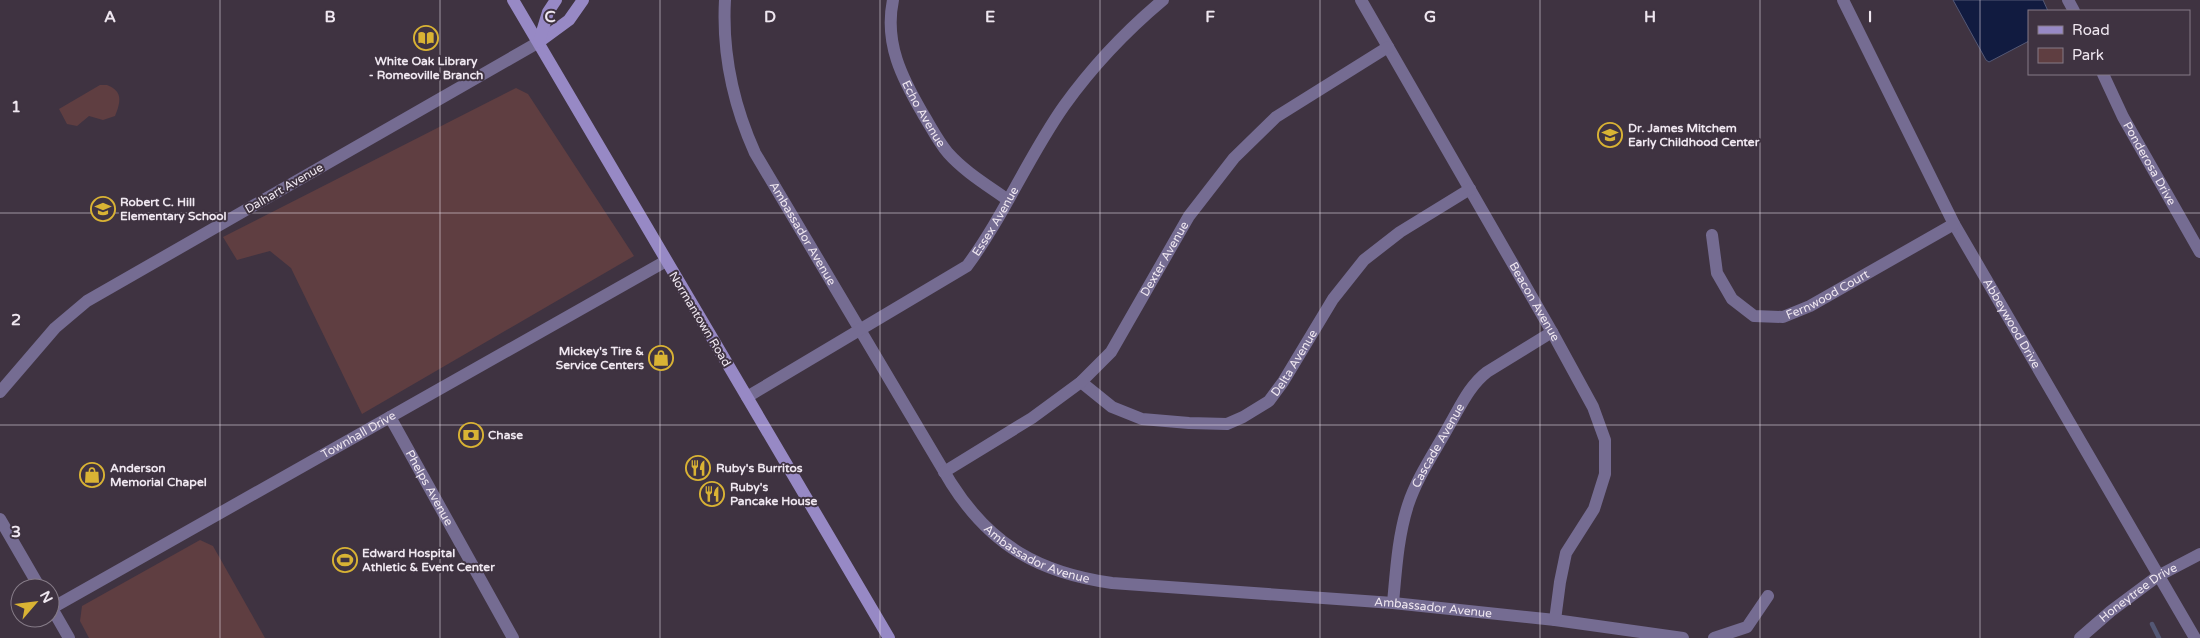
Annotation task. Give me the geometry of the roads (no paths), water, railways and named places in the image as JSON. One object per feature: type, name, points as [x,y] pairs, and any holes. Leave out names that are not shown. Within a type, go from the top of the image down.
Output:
[{"type":"main road","name":"Normantown Road","points":[[513,0],[889,638]]},
{"type":"main road","points":[[539,42],[548,12],[556,0]]},
{"type":"main road","name":"Dalhart Avenue","points":[[539,42],[569,20],[583,0]]},
{"type":"street","name":"Ambassador Avenue","points":[[725,0],[724,23],[729,78],[744,130],[755,153],[944,472],[963,501],[997,538],[1033,561],[1078,578],[1121,584],[1393,603],[1555,620],[1683,638]]},
{"type":"street","name":"Echo Avenue","points":[[893,0],[890,22],[894,56],[899,70],[920,108],[947,152],[967,171],[1008,200]]},
{"type":"street","name":"Essex Avenue","points":[[747,397],[967,266],[984,244],[1064,107],[1102,60],[1139,20],[1163,0]]},
{"type":"street","name":"Beacon Avenue","points":[[1362,0],[1552,332],[1592,407],[1605,440],[1605,474],[1594,509],[1566,553],[1555,620]]},
{"type":"street","name":"Abbeywood Drive","points":[[1844,0],[1954,224],[2195,638]]},
{"type":"street","name":"Dalhart Avenue","points":[[0,392],[55,328],[87,301],[539,42]]},
{"type":"street","name":"Dexter Avenue","points":[[944,472],[1040,413],[1081,382],[1111,352],[1189,216],[1234,158],[1276,117],[1388,46]]},
{"type":"street","name":"Ponderosa Drive","points":[[2103,75],[2123,117],[2200,252]]},
{"type":"street","name":"Delta Avenue","points":[[1081,382],[1112,407],[1142,419],[1227,424],[1243,417],[1260,408],[1274,395],[1338,292],[1364,260],[1400,232],[1470,189]]},
{"type":"street","name":"Fernwood Court","points":[[1712,235],[1718,272],[1732,299],[1754,316],[1783,317],[1810,306],[1954,224]]},
{"type":"street","name":"Townhall Drive","points":[[60,602],[666,261]]},
{"type":"street","name":"Cascade Avenue","points":[[1393,603],[1398,552],[1408,505],[1426,467],[1466,396],[1479,378],[1487,372],[1552,332]]},
{"type":"street","name":"Phelps Avenue","points":[[390,417],[513,638]]},
{"type":"street","points":[[0,519],[34,578]]},
{"type":"street","name":"Honeytree Drive","points":[[2080,638],[2111,611],[2158,576],[2200,554]]},
{"type":"street","points":[[1714,638],[1747,627],[1768,596]]},
{"type":"street","points":[[60,622],[69,638]]},
{"type":"water","points":[[1953,0],[2043,0],[2048,10],[2028,10],[2028,42],[1989,62],[1986,60]]},
{"type":"waterway","points":[[2152,624],[2159,638]]},
{"type":"place","name":"White Oak Library - Romeoville Branch","points":[[426,38]]},
{"type":"place","name":"Dr. James Mitchem Early Childhood Center","points":[[1610,135]]},
{"type":"place","name":"Robert C. Hill Elementary School","points":[[103,209]]},
{"type":"place","name":"Mickey's Tire & Service Centers","points":[[661,358]]},
{"type":"place","name":"Chase","points":[[471,435]]},
{"type":"place","name":"Ruby's Burritos","points":[[698,468]]},
{"type":"place","name":"Anderson Memorial Chapel","points":[[92,475]]},
{"type":"place","name":"Ruby's Pancake House","points":[[712,494]]},
{"type":"place","name":"Edward Hospital Athletic & Event Center","points":[[345,560]]}]
